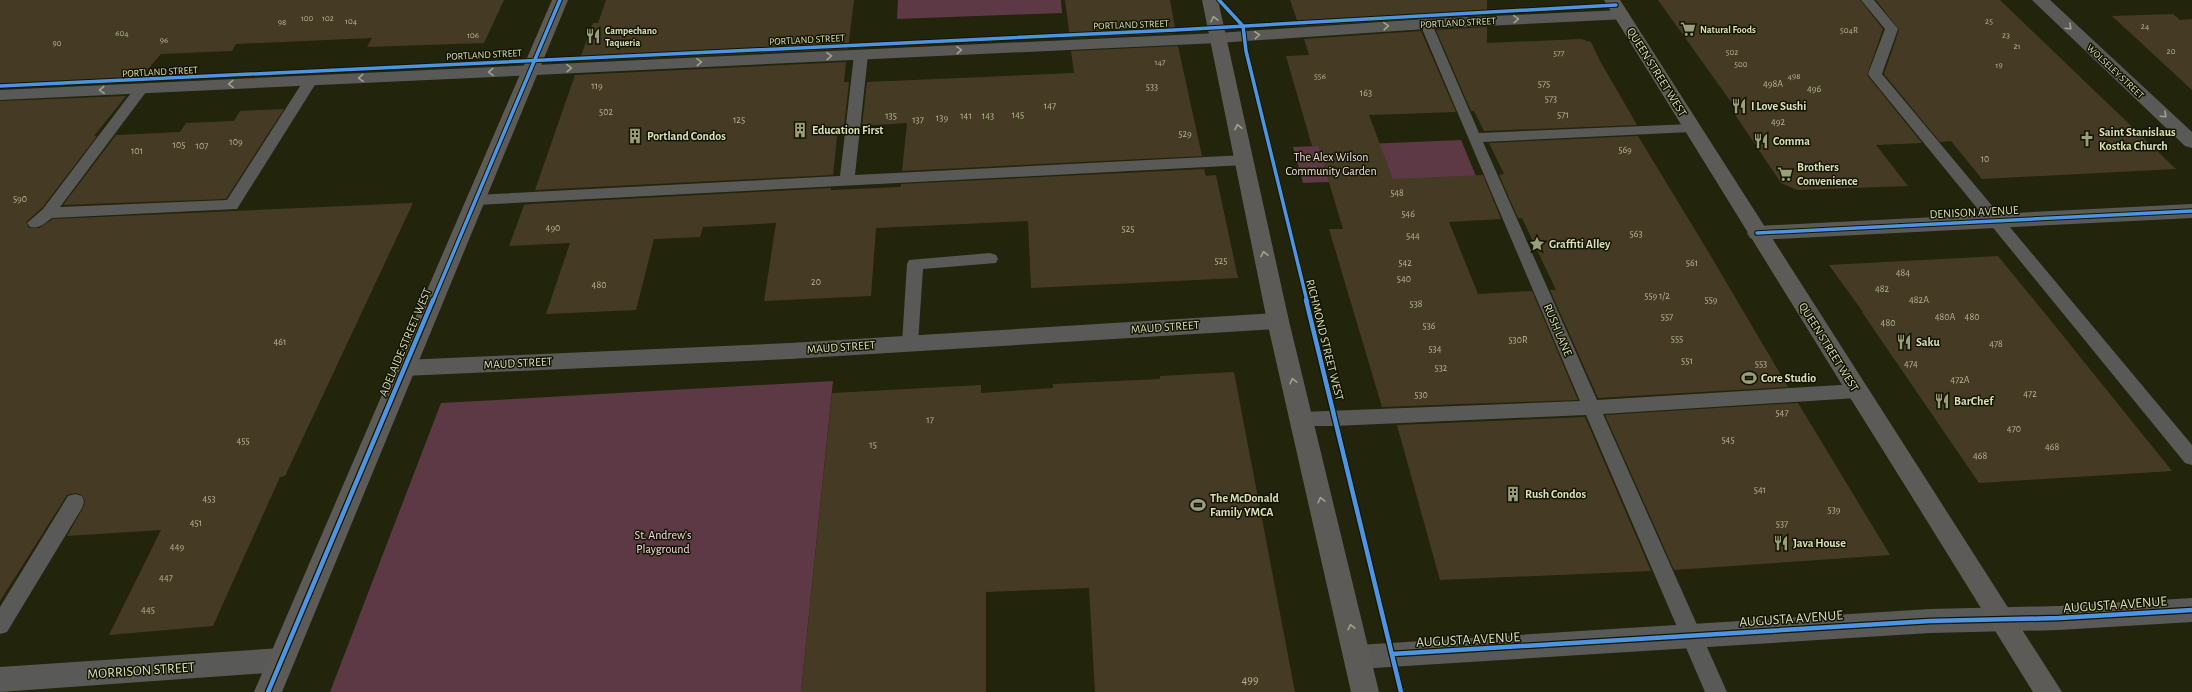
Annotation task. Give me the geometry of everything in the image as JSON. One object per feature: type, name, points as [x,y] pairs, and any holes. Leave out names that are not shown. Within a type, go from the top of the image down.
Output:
[{"type":"main road","name":"ADELAIDE STREET WEST","points":[[268,692],[560,0]]},
{"type":"main road","points":[[1210,0],[1278,321],[1365,692]]},
{"type":"main road","name":"QUEEN STREET WEST","points":[[1616,7],[2048,692]]},
{"type":"street","name":"WOLSELEY STREET","points":[[2040,0],[2192,142]]},
{"type":"street","name":"PORTLAND STREET","points":[[0,95],[1218,38],[1426,24],[1616,7]]},
{"type":"street","name":"DENISON AVENUE","points":[[1757,232],[2192,211]]},
{"type":"street","name":"MAUD STREET","points":[[404,368],[783,351],[1278,321]]},
{"type":"street","name":"AUGUSTA AVENUE","points":[[1358,657],[1930,621],[2059,618],[2192,610]]},
{"type":"street","name":"MORRISON STREET","points":[[0,680],[281,660]]},
{"type":"lane","points":[[1866,0],[1892,29],[1875,74],[2192,458]]},
{"type":"lane","name":"RUSH LANE","points":[[1426,24],[1474,138],[1692,636]]},
{"type":"lane","points":[[847,181],[861,55]]},
{"type":"lane","points":[[48,213],[232,205],[311,80]]},
{"type":"lane","points":[[35,223],[48,213],[142,88]]},
{"type":"lane","points":[[1474,138],[1691,128]]},
{"type":"lane","points":[[476,200],[1245,160]]},
{"type":"lane","points":[[910,343],[915,264],[990,259]]},
{"type":"lane","points":[[1302,419],[1334,419],[1591,407],[1857,391]]},
{"type":"lane","points":[[0,625],[75,502]]},
{"type":"lane","points":[[1692,636],[1716,692]]},
{"type":"green space","points":[[898,0],[1061,0],[1062,13],[897,19]]},
{"type":"green space","name":"The Alex Wilson Community Garden","points":[[1461,140],[1476,176],[1303,183],[1293,147]]},
{"type":"green space","name":"St. Andrew's Playground","points":[[833,381],[801,692],[330,692],[441,403]]},
{"type":"building","points":[[0,0],[504,0],[484,43],[367,47],[372,38],[236,44],[232,51],[161,54],[137,82],[0,88]]},
{"type":"building","points":[[606,0],[854,0],[848,49],[579,61],[593,23],[598,23]]},
{"type":"building","points":[[1065,0],[1170,0],[1176,33],[1070,38]]},
{"type":"building","points":[[1290,0],[1487,0],[1487,15],[1299,26]]},
{"type":"building","points":[[1658,0],[1860,0],[1883,29],[1867,75],[1922,143],[1876,145],[1908,186],[1797,190],[1781,183],[1734,113],[1739,113]]},
{"type":"building","points":[[1876,0],[2000,0],[2176,169],[1982,179],[1951,141],[1940,142],[1884,74],[1899,30]]},
{"type":"building","points":[[2173,14],[2180,20],[2192,19],[2192,90],[2112,16]]},
{"type":"building","points":[[1487,27],[1487,43],[1581,39],[1591,42],[1600,61],[1637,125],[1484,131],[1474,111],[1471,111],[1436,30]]},
{"type":"building","points":[[1421,31],[1456,112],[1369,115],[1393,179],[1483,175],[1501,219],[1449,222],[1478,294],[1532,291],[1578,400],[1382,407],[1329,229],[1343,229],[1318,146],[1312,146],[1286,56],[1309,55],[1304,39]]},
{"type":"building","points":[[1178,46],[1202,156],[902,171],[907,123],[862,126],[867,82],[1074,73],[1071,51]]},
{"type":"building","points":[[846,62],[844,82],[849,82],[844,127],[838,127],[833,175],[535,190],[575,75]]},
{"type":"building","points":[[126,96],[94,136],[97,136],[42,208],[26,222],[29,228],[39,228],[53,219],[413,203],[285,476],[280,477],[213,626],[109,635],[161,530],[67,536],[83,508],[85,502],[82,495],[75,493],[67,495],[0,601],[0,101]]},
{"type":"building","points":[[284,109],[226,199],[63,205],[116,135],[180,132],[186,123],[234,121],[240,111]]},
{"type":"building","points":[[1638,136],[1788,387],[1598,398],[1550,290],[1556,290],[1522,218],[1518,218],[1499,175],[1504,174],[1489,143]]},
{"type":"building","points":[[1204,169],[1206,176],[1216,175],[1238,278],[1031,288],[1028,221],[876,228],[871,296],[764,301],[776,223],[703,227],[700,237],[654,239],[636,310],[546,314],[570,243],[509,246],[524,205],[530,204],[831,188],[831,190],[901,187],[901,184]]},
{"type":"building","points":[[1998,256],[2172,471],[1979,483],[1863,312],[1829,265]]},
{"type":"building","points":[[1234,372],[1295,692],[1095,692],[1089,588],[986,592],[986,692],[801,692],[832,393],[981,385],[981,393],[1053,388],[1053,384],[1160,379],[1160,376]]},
{"type":"building","points":[[1798,403],[1890,555],[1674,570],[1605,415]]},
{"type":"building","name":"Rush Condos","points":[[1585,417],[1651,571],[1440,580],[1397,425]]},
{"type":"tram line","points":[[1605,0],[1847,392],[2036,692]]},
{"type":"tram line","points":[[1619,0],[2060,692]]},
{"type":"cycle path","points":[[268,692],[560,0]]},
{"type":"cycle path","name":"RICHMOND STREET WEST","points":[[1219,0],[1243,26],[1246,51],[1401,692]]},
{"type":"cycle path","points":[[0,86],[1175,30],[1616,5]]},
{"type":"cycle path","points":[[1757,233],[2192,211]]},
{"type":"cycle path","points":[[1392,654],[1930,621],[2059,618],[2192,610]]},
{"type":"place","name":"Natural Foods","points":[[1688,29]]},
{"type":"place","name":"Campechano Taqueria","points":[[593,36]]},
{"type":"place","name":"I Love Sushi","points":[[1739,106]]},
{"type":"place","name":"Education First","points":[[800,130]]},
{"type":"place","name":"Portland Condos","points":[[635,136]]},
{"type":"place","name":"Saint Stanislaus Kostka Church","points":[[2087,139]]},
{"type":"place","name":"Comma","points":[[1761,141]]},
{"type":"place","name":"Brothers Convenience","points":[[1785,174]]},
{"type":"place","name":"Graffiti Alley","points":[[1537,244]]},
{"type":"place","name":"Saku","points":[[1904,342]]},
{"type":"place","name":"Core Studio","points":[[1749,378]]},
{"type":"place","name":"BarChef","points":[[1942,401]]},
{"type":"place","name":"Rush Condos","points":[[1513,494]]},
{"type":"place","name":"The McDonald Family YMCA","points":[[1198,505]]},
{"type":"place","name":"Java House","points":[[1781,543]]}]
